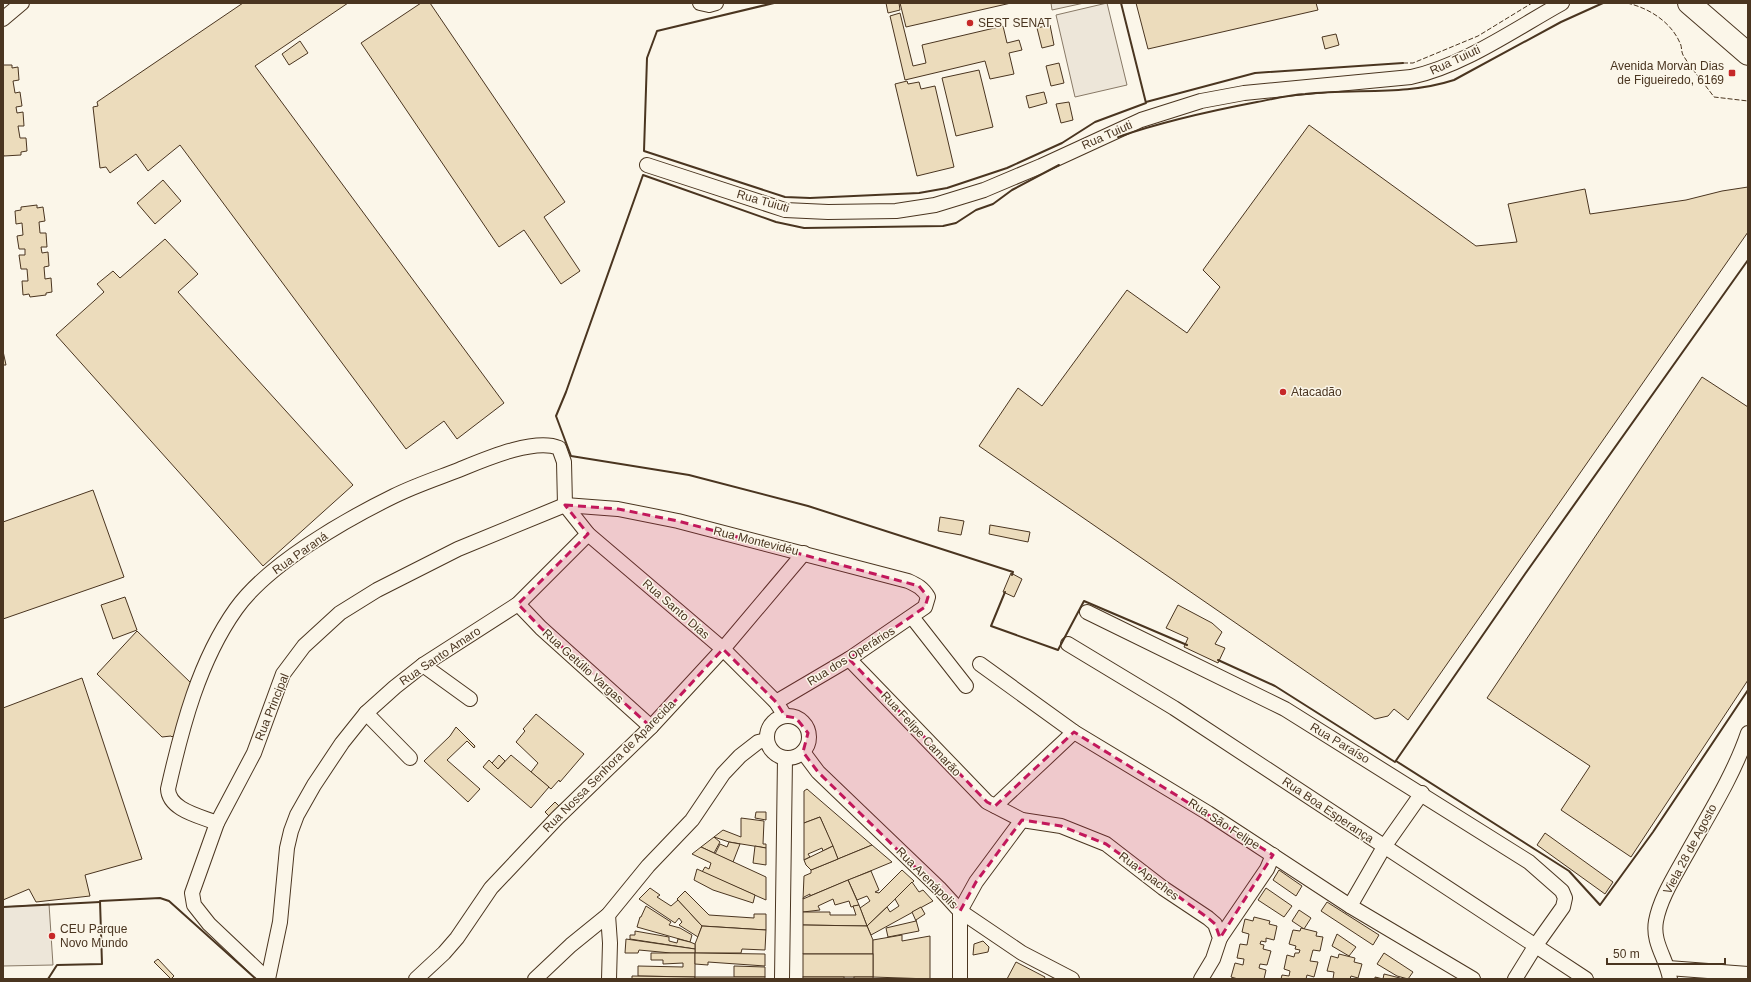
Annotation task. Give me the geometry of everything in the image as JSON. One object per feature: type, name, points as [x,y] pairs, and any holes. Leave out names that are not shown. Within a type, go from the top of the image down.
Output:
[{"type":"highway","points":[[1689,3],[1748,54]]},
{"type":"street","points":[[3,19],[22,3]]},
{"type":"street","points":[[700,3],[709,5],[716,3]]},
{"type":"street","name":"Rua Tuiuti","points":[[647,165],[785,210],[828,212],[896,211],[935,205],[984,190],[1041,166],[1141,120],[1201,101],[1244,92],[1411,77],[1429,73],[1465,57],[1562,3]]},
{"type":"street","name":"Rua Paraná","points":[[217,822],[181,808],[173,803],[168,796],[168,789],[186,721],[204,667],[215,642],[236,609],[261,582],[287,560],[343,524],[395,496],[498,454],[547,445],[560,448],[564,462],[566,505]]},
{"type":"street","name":"Rua Santo Dias","points":[[566,505],[588,534],[723,649],[776,702],[785,716]]},
{"type":"street","name":"Rua Montevidéu","points":[[566,505],[618,509],[670,520],[804,553],[908,581],[919,586],[928,597],[925,607]]},
{"type":"street","name":"Rua Principal","points":[[268,979],[196,910],[192,901],[192,893],[217,822],[254,753],[283,674],[312,637],[340,613],[405,575],[458,549],[566,505]]},
{"type":"street","name":"Rua Santo Amaro","points":[[268,979],[280,922],[287,848],[297,815],[314,785],[342,743],[366,713],[423,664],[518,604],[588,534]]},
{"type":"street","name":"Rua Nossa Senhora de Aparecida","points":[[416,979],[444,953],[457,938],[490,888],[557,818],[651,727],[723,649],[804,553]]},
{"type":"street","name":"Rua Getúlio Vargas","points":[[518,604],[541,628],[651,727]]},
{"type":"street","name":"Rua dos Operários","points":[[776,702],[849,659],[925,607]]},
{"type":"street","name":"Rua Paraíso","points":[[1087,612],[1285,709],[1422,793],[1529,862],[1562,891],[1565,898],[1564,907],[1536,945]]},
{"type":"street","points":[[912,617],[966,686]]},
{"type":"street","name":"Rua Boa Esperança","points":[[1068,644],[1174,708],[1586,979]]},
{"type":"street","name":"Rua Felipe Camarão","points":[[849,659],[980,796],[995,806],[1022,820]]},
{"type":"street","points":[[423,664],[470,699]]},
{"type":"street","name":"Rua São Felipe","points":[[980,664],[1074,732],[1208,813],[1350,906],[1473,979]]},
{"type":"street","points":[[366,713],[410,758]]},
{"type":"street","points":[[785,716],[796,718],[806,726],[809,740],[803,752],[798,756],[785,758],[773,752],[767,740],[770,726],[775,721],[785,716]]},
{"type":"street","points":[[995,806],[1074,732]]},
{"type":"street","name":"Viela 28 de Agosto","points":[[1669,974],[1658,949],[1656,922],[1667,889],[1743,760],[1748,733]]},
{"type":"street","points":[[535,979],[571,945],[608,915],[648,866],[692,820],[723,774],[747,749],[758,742],[767,740]]},
{"type":"street","name":"Rua Arenápolis","points":[[803,752],[818,772],[939,888],[960,911],[1022,953],[1072,979]]},
{"type":"street","points":[[782,979],[785,758]]},
{"type":"street","points":[[1350,906],[1384,847],[1422,793]]},
{"type":"street","points":[[960,979],[960,911],[976,882],[1022,820]]},
{"type":"street","name":"Rua Apaches","points":[[1022,820],[1061,826],[1106,844],[1163,888],[1208,918],[1215,924],[1220,938]]},
{"type":"street","points":[[1201,979],[1213,959],[1220,938],[1267,868],[1273,855]]},
{"type":"street","points":[[608,915],[610,979]]},
{"type":"street","points":[[1515,979],[1536,945]]},
{"type":"street","points":[[1669,974],[1748,974]]},
{"type":"highlighted area","points":[[565,505],[618,509],[678,521],[919,586],[928,597],[925,607],[849,659],[987,802],[995,806],[1074,732],[1273,855],[1220,938],[1215,924],[1208,918],[1106,844],[1061,826],[1022,820],[976,882],[960,911],[818,772],[803,752],[808,733],[796,718],[785,716],[776,702],[723,649],[651,727],[541,628],[518,604],[588,534]]},
{"type":"shaded area","points":[[1051,3],[1084,3],[1052,10]]},
{"type":"shaded area","points":[[1107,3],[1127,85],[1075,97],[1056,15]]},
{"type":"shaded area","points":[[49,904],[53,965],[3,966],[3,907]]},
{"type":"building","points":[[243,3],[348,3],[255,66],[504,403],[457,439],[444,421],[406,449],[180,145],[148,171],[136,154],[110,173],[106,167],[100,168],[93,107],[98,106],[97,102]]},
{"type":"building","points":[[421,3],[430,3],[565,202],[544,217],[580,271],[561,284],[524,230],[499,247],[361,43]]},
{"type":"building","points":[[886,3],[899,3],[900,10],[888,13]]},
{"type":"building","points":[[900,3],[1011,3],[906,27]]},
{"type":"building","points":[[1136,3],[1316,3],[1318,10],[1148,49]]},
{"type":"building","points":[[900,13],[913,66],[926,63],[922,45],[1003,26],[1007,43],[1019,40],[1022,50],[1009,53],[1014,74],[990,79],[985,61],[905,80],[890,16]]},
{"type":"building","points":[[1050,25],[1054,45],[1042,48],[1037,28]]},
{"type":"building","points":[[1336,34],[1339,45],[1325,49],[1322,37]]},
{"type":"building","points":[[300,41],[308,53],[289,65],[282,54]]},
{"type":"building","points":[[1059,63],[1064,83],[1051,86],[1046,66]]},
{"type":"building","points":[[3,65],[12,65],[12,68],[18,67],[19,80],[13,81],[15,93],[20,92],[22,106],[16,107],[17,113],[23,112],[24,126],[18,126],[20,138],[26,138],[27,151],[21,152],[21,155],[4,156],[3,154]]},
{"type":"building","points":[[979,70],[993,127],[956,136],[942,78]]},
{"type":"building","points":[[907,81],[908,84],[919,82],[921,89],[935,86],[954,167],[917,176],[895,84]]},
{"type":"building","points":[[1044,92],[1047,103],[1029,108],[1026,96]]},
{"type":"building","points":[[1069,102],[1073,120],[1061,123],[1056,104]]},
{"type":"building","points":[[1309,125],[1476,246],[1517,242],[1508,204],[1585,189],[1590,214],[1686,200],[1722,191],[1748,187],[1748,232],[1408,720],[1394,709],[1388,716],[1375,719],[979,446],[1018,388],[1042,406],[1127,290],[1187,333],[1220,287],[1203,270]]},
{"type":"building","points":[[163,180],[181,201],[155,224],[137,203]]},
{"type":"building","points":[[37,205],[37,208],[43,207],[45,221],[39,222],[40,233],[46,233],[47,247],[41,247],[42,253],[48,252],[49,266],[44,267],[45,279],[51,278],[52,292],[46,293],[46,295],[30,297],[29,294],[23,295],[22,281],[28,281],[27,269],[21,269],[19,255],[25,255],[25,249],[19,249],[17,236],[23,235],[22,223],[16,224],[15,211],[21,210],[21,207]]},
{"type":"building","points":[[165,239],[198,274],[178,292],[353,485],[263,566],[56,335],[104,292],[97,284],[113,271],[120,278]]},
{"type":"building","points":[[3,351],[6,365],[3,365]]},
{"type":"building","points":[[1702,377],[1748,407],[1748,680],[1631,857],[1561,810],[1590,766],[1487,698]]},
{"type":"building","points":[[93,490],[124,577],[3,619],[3,522]]},
{"type":"building","points":[[940,517],[964,521],[961,535],[938,531]]},
{"type":"building","points":[[990,525],[1030,532],[1028,542],[989,534]]},
{"type":"building","points":[[1011,573],[1022,579],[1014,597],[1003,592]]},
{"type":"building","points":[[125,597],[137,630],[113,639],[101,605]]},
{"type":"building","points":[[1178,605],[1212,623],[1222,632],[1215,644],[1225,648],[1218,663],[1184,647],[1188,638],[1166,628]]},
{"type":"building","points":[[137,631],[191,683],[179,730],[172,737],[162,737],[97,674]]},
{"type":"building","points":[[82,678],[142,859],[85,875],[90,896],[36,902],[29,889],[3,900],[3,708]]},
{"type":"building","points":[[536,714],[584,754],[560,782],[559,780],[551,789],[531,772],[538,763],[516,742],[525,731],[523,729]]},
{"type":"building","points":[[456,727],[475,746],[474,748],[467,741],[447,760],[480,789],[468,802],[424,761],[450,736]]},
{"type":"building","points":[[499,755],[505,761],[498,769],[492,763]]},
{"type":"building","points":[[511,755],[549,787],[531,808],[483,767],[489,760],[498,769]]},
{"type":"building","points":[[807,789],[872,845],[838,859],[820,817],[804,823],[804,791]]},
{"type":"building","points":[[555,802],[560,807],[550,817],[545,812]]},
{"type":"building","points":[[756,812],[766,812],[766,820],[755,818]]},
{"type":"building","points":[[820,817],[833,846],[823,851],[822,848],[808,854],[810,857],[804,860],[804,823]]},
{"type":"building","points":[[741,818],[764,821],[763,844],[766,844],[766,848],[729,842],[714,837],[723,830],[741,837]]},
{"type":"building","points":[[1545,833],[1613,882],[1605,894],[1537,845]]},
{"type":"building","points":[[714,837],[720,842],[714,853],[701,847]]},
{"type":"building","points":[[729,842],[740,844],[733,862],[715,854],[720,844],[727,847]]},
{"type":"building","points":[[872,845],[892,862],[810,896],[810,894],[803,899],[804,876],[811,873],[811,870]]},
{"type":"building","points":[[755,846],[766,848],[766,865],[753,863]]},
{"type":"building","points":[[833,846],[838,859],[811,870],[806,865],[804,860]]},
{"type":"building","points":[[701,847],[766,877],[766,900],[702,872],[705,867],[709,869],[711,863],[692,854]]},
{"type":"building","points":[[697,869],[755,895],[753,903],[713,890],[694,880]]},
{"type":"building","points":[[902,870],[914,881],[867,926],[860,908],[870,901],[867,896],[857,900],[848,880],[871,871],[879,890],[875,892],[879,893]]},
{"type":"building","points":[[1279,870],[1302,886],[1296,896],[1273,880]]},
{"type":"building","points":[[848,880],[859,905],[851,907],[849,901],[835,905],[833,899],[818,906],[820,910],[803,912],[803,899]]},
{"type":"building","points":[[912,882],[919,892],[923,890],[933,901],[871,935],[867,926],[887,907],[890,912],[899,906],[895,899]]},
{"type":"building","points":[[650,888],[660,895],[657,897],[671,906],[678,900],[702,926],[698,937],[679,925],[682,922],[679,918],[675,923],[639,899]]},
{"type":"building","points":[[1266,888],[1292,906],[1284,917],[1258,900]]},
{"type":"building","points":[[685,891],[709,915],[754,918],[754,914],[766,914],[766,930],[702,926],[677,899]]},
{"type":"building","points":[[1327,902],[1379,935],[1373,945],[1321,911]]},
{"type":"building","points":[[859,905],[867,926],[803,925],[803,912],[830,912],[830,915],[856,915],[853,906]]},
{"type":"building","points":[[646,906],[671,922],[669,925],[680,928],[692,935],[690,942],[637,927]]},
{"type":"building","points":[[921,907],[925,914],[916,920],[919,931],[888,937],[886,928],[916,921],[912,912]]},
{"type":"building","points":[[1299,910],[1311,918],[1304,929],[1292,921]]},
{"type":"building","points":[[1254,917],[1270,921],[1269,924],[1277,926],[1274,940],[1266,938],[1266,942],[1261,941],[1260,944],[1264,945],[1263,949],[1271,951],[1267,965],[1260,964],[1259,968],[1266,970],[1264,979],[1238,979],[1231,977],[1235,963],[1243,965],[1244,959],[1237,958],[1240,944],[1247,945],[1249,934],[1242,932],[1245,919],[1253,921]]},
{"type":"building","points":[[803,925],[867,926],[873,940],[873,954],[803,954]]},
{"type":"building","points":[[702,926],[766,930],[765,950],[742,949],[741,953],[695,953],[695,944]]},
{"type":"building","points":[[1301,928],[1317,932],[1316,936],[1323,937],[1320,951],[1313,950],[1310,961],[1318,962],[1314,977],[1307,975],[1306,979],[1281,979],[1282,975],[1289,976],[1290,971],[1284,969],[1287,955],[1294,957],[1295,953],[1299,953],[1300,950],[1295,949],[1296,946],[1289,944],[1293,930],[1300,931]]},
{"type":"building","points":[[635,931],[669,937],[669,941],[677,943],[678,939],[690,942],[695,944],[695,949],[630,939],[630,935],[635,935]]},
{"type":"building","points":[[1337,934],[1356,947],[1349,956],[1332,946]]},
{"type":"building","points":[[902,935],[902,941],[930,936],[930,979],[873,977],[873,940]]},
{"type":"building","points":[[626,939],[695,949],[695,953],[671,953],[639,950],[638,953],[625,953]]},
{"type":"building","points":[[983,941],[989,947],[988,952],[973,955],[974,944]]},
{"type":"building","points":[[651,953],[695,953],[695,977],[638,976],[638,966],[683,967],[683,963],[663,964],[663,960],[651,960]]},
{"type":"building","points":[[695,953],[765,954],[765,966],[708,962],[708,965],[695,964]]},
{"type":"building","points":[[1384,953],[1413,972],[1408,979],[1397,976],[1377,964]]},
{"type":"building","points":[[803,954],[873,954],[873,977],[803,977]]},
{"type":"building","points":[[1339,954],[1355,958],[1354,962],[1362,964],[1358,978],[1351,976],[1350,979],[1333,979],[1334,972],[1327,971],[1331,956],[1338,958]]},
{"type":"building","points":[[158,959],[174,976],[171,979],[154,962]]},
{"type":"building","points":[[1016,962],[1045,977],[1044,979],[1007,979]]},
{"type":"building","points":[[734,966],[765,967],[765,977],[734,977]]},
{"type":"building","points":[[1384,974],[1400,978],[1400,979],[1383,979]]},
{"type":"building","points":[[632,976],[695,977],[695,979],[632,979]]},
{"type":"building","points":[[695,977],[765,977],[765,979],[695,979]]},
{"type":"building","points":[[803,977],[844,977],[844,979],[803,979]]},
{"type":"building","points":[[854,977],[873,977],[873,979],[854,979]]},
{"type":"fence","points":[[1403,63],[1413,63],[1478,36],[1532,3]]},
{"type":"fence","points":[[1627,3],[1643,8],[1665,22],[1676,35],[1681,44],[1683,55],[1690,66],[1714,97],[1748,101]]},
{"type":"wall","points":[[774,3],[657,31],[647,58],[644,151],[785,197],[810,198],[919,193],[947,188],[1007,168],[1062,143],[1095,122],[1146,103],[1121,3]]},
{"type":"wall","points":[[1118,137],[1187,117],[1287,96],[1324,92],[1399,90],[1436,85],[1454,80],[1561,22],[1603,3]]},
{"type":"wall","points":[[1146,102],[1255,73],[1403,63]]},
{"type":"wall","points":[[1012,575],[1013,572],[808,506],[689,475],[571,456],[556,416],[566,392],[643,175],[776,222],[804,228],[943,226],[956,223],[976,210],[993,204],[1012,190],[1059,165]]},
{"type":"wall","points":[[1218,660],[1275,686],[1395,762],[1525,574],[1748,260]]},
{"type":"wall","points":[[1005,592],[991,626],[1058,650],[1084,601],[1187,645]]},
{"type":"wall","points":[[1396,761],[1569,871],[1600,905],[1653,832],[1748,690]]},
{"type":"wall","points":[[48,979],[57,965],[102,964],[100,901],[160,898],[169,901],[256,979]]},
{"type":"wall","points":[[3,907],[100,902]]},
{"type":"place","name":"SEST SENAT","points":[[970,23]]},
{"type":"place","name":"Avenida Morvan Dias de Figueiredo, 6169","points":[[1732,73]]},
{"type":"place","name":"Atacadão","points":[[1283,392]]},
{"type":"place","name":"CEU Parque Novo Mundo","points":[[52,936]]}]
